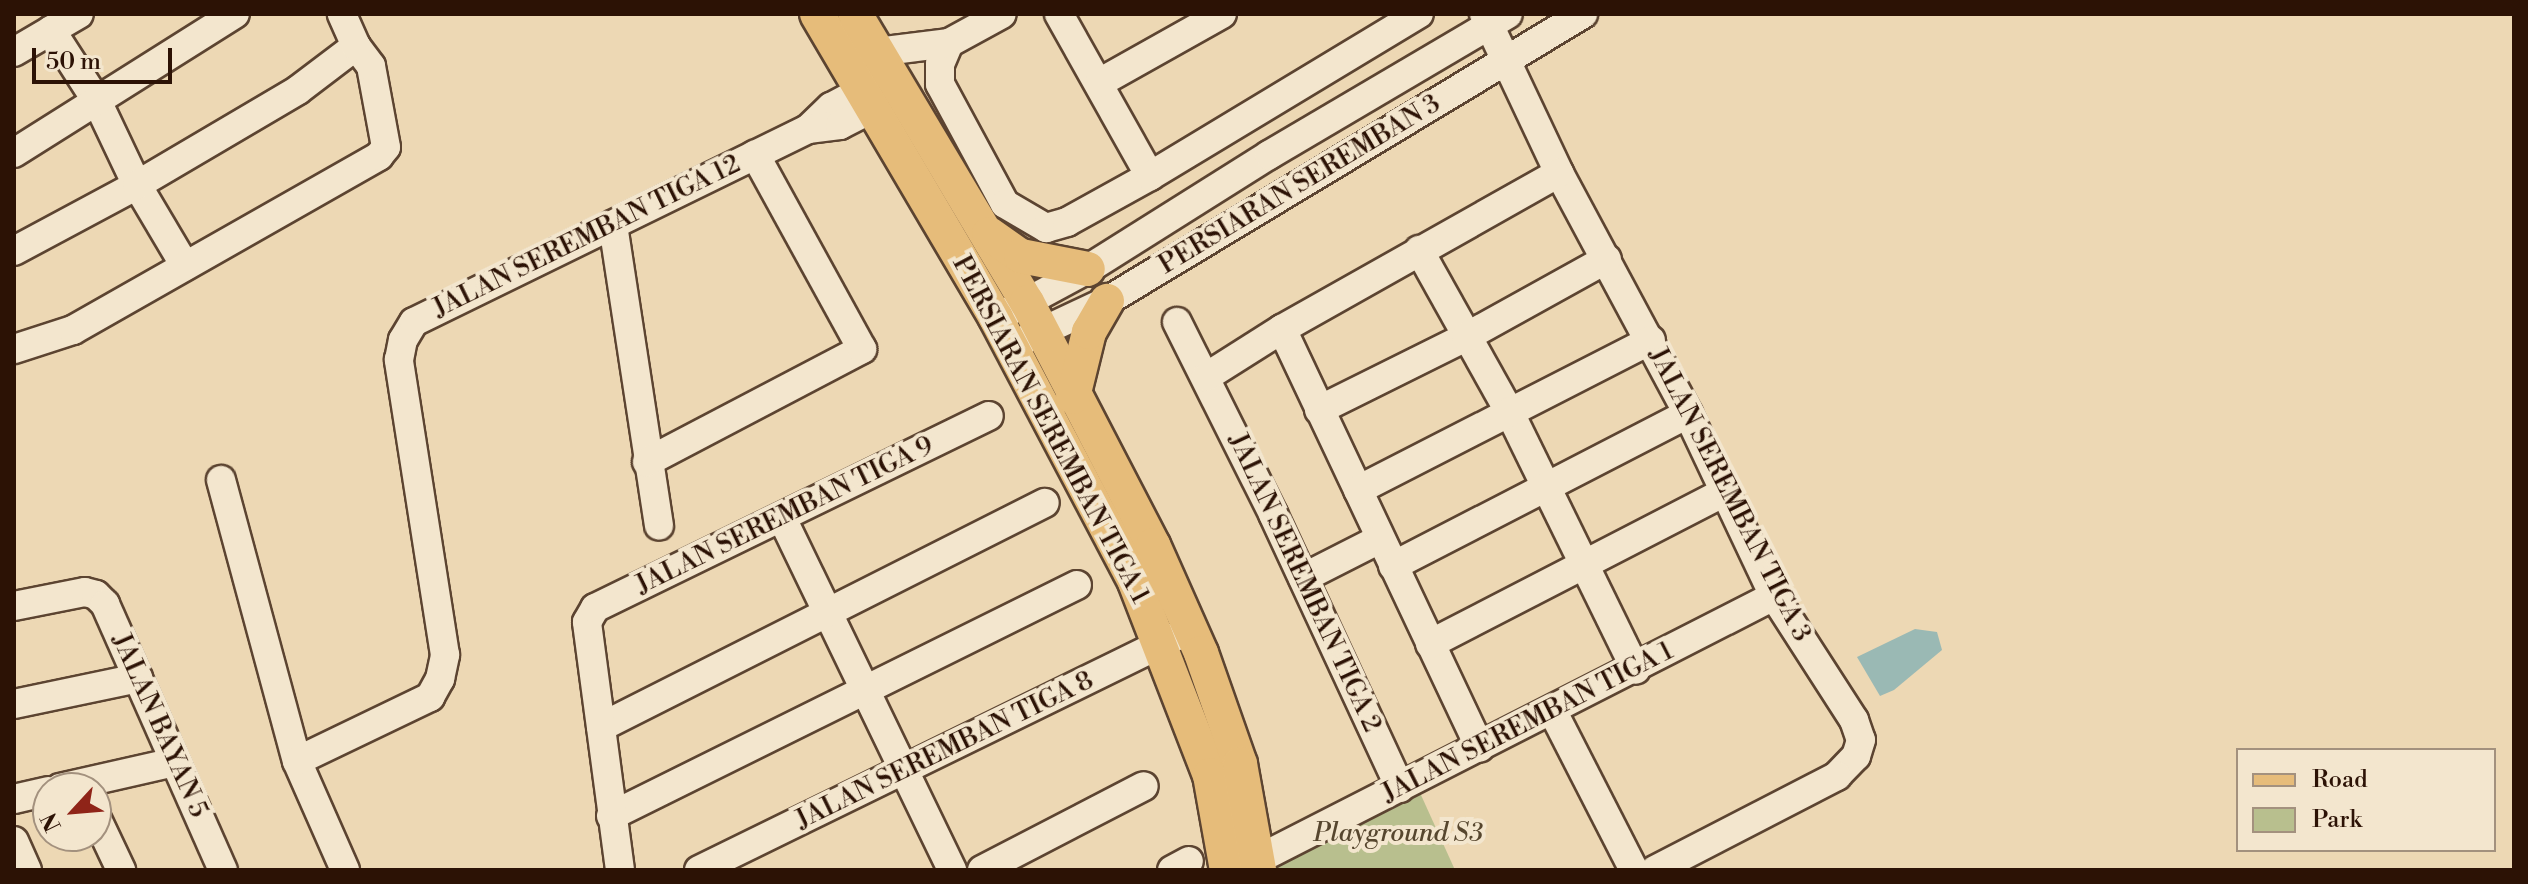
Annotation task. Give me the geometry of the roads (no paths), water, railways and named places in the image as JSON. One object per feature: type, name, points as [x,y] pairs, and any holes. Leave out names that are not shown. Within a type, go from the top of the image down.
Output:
[{"type":"main road","name":"PERSIARAN SEREMBAN TIGA 1","points":[[817,14],[1004,332],[1135,582],[1176,637]]},
{"type":"main road","name":"PERSIARAN SEREMBAN TIGA 1","points":[[868,26],[1034,317],[1073,397],[1153,545],[1210,775],[1245,867]]},
{"type":"main road","points":[[985,232],[1021,256],[1088,269]]},
{"type":"main road","points":[[1073,397],[1089,332],[1107,301]]},
{"type":"street","points":[[14,52],[79,14]]},
{"type":"street","points":[[14,153],[235,14]]},
{"type":"street","points":[[14,349],[73,330],[379,156],[386,147],[371,66],[356,46],[342,14]]},
{"type":"street","points":[[1002,14],[949,43],[940,64],[940,84],[1005,204],[1046,228],[1067,222],[1150,176],[1419,14]]},
{"type":"street","points":[[1059,14],[1150,176]]},
{"type":"street","points":[[1099,83],[1185,23],[1222,14]]},
{"type":"street","name":"PERSIARAN SEREMBAN 3","points":[[1004,332],[1034,317],[1107,301],[1583,14]]},
{"type":"street","name":"PERSIARAN SEREMBAN 3","points":[[1034,317],[1088,269],[1493,18]]},
{"type":"street","name":"JALAN SEREMBAN TIGA 3","points":[[1493,18],[1504,62],[1559,173],[1651,340],[1774,596],[1854,720],[1861,740],[1856,756],[1837,776],[1655,870]]},
{"type":"street","points":[[868,26],[949,43]]},
{"type":"street","points":[[51,30],[98,103],[137,185],[185,266]]},
{"type":"street","points":[[14,251],[137,185],[298,90],[356,46]]},
{"type":"street","name":"JALAN SEREMBAN TIGA 12","points":[[297,761],[430,697],[440,679],[445,655],[399,360],[403,340],[414,322],[808,129],[840,125],[866,100]]},
{"type":"street","points":[[647,462],[862,349],[755,154]]},
{"type":"street","points":[[1206,377],[1282,329],[1559,173]]},
{"type":"street","points":[[613,225],[659,525]]},
{"type":"street","points":[[1419,250],[1549,488],[1636,670]]},
{"type":"street","points":[[1319,410],[1466,337],[1607,259]]},
{"type":"street","name":"JALAN SEREMBAN TIGA 2","points":[[1177,322],[1303,578],[1400,788]]},
{"type":"street","points":[[1282,329],[1480,748]]},
{"type":"street","points":[[1358,490],[1651,340]]},
{"type":"street","points":[[1393,566],[1688,414]]},
{"type":"street","name":"JALAN SEREMBAN TIGA 9","points":[[601,727],[587,622],[595,608],[989,416]]},
{"type":"street","points":[[221,480],[297,761],[345,870]]},
{"type":"street","points":[[1430,644],[1585,567],[1725,492]]},
{"type":"street","points":[[620,870],[601,727],[1045,503]]},
{"type":"street","points":[[782,518],[952,870]]},
{"type":"street","points":[[1303,578],[1380,539]]},
{"type":"street","points":[[611,816],[1077,585]]},
{"type":"street","name":"JALAN BAYAN 5","points":[[14,606],[85,592],[96,595],[105,604],[223,870]]},
{"type":"street","name":"JALAN SEREMBAN TIGA 1","points":[[1245,867],[1636,670],[1774,596]]},
{"type":"street","name":"JALAN SEREMBAN TIGA 8","points":[[699,870],[904,773],[1176,637]]},
{"type":"street","points":[[14,704],[138,678]]},
{"type":"street","points":[[1553,712],[1634,870]]},
{"type":"street","points":[[112,777],[174,762]]},
{"type":"street","points":[[982,870],[1144,786]]},
{"type":"street","points":[[14,841],[27,870]]},
{"type":"street","points":[[112,851],[121,870]]},
{"type":"water","points":[[1915,629],[1937,632],[1942,650],[1894,690],[1880,696],[1857,657]]},
{"type":"park label","name":"Playground S3","points":[[1398,834]]}]
